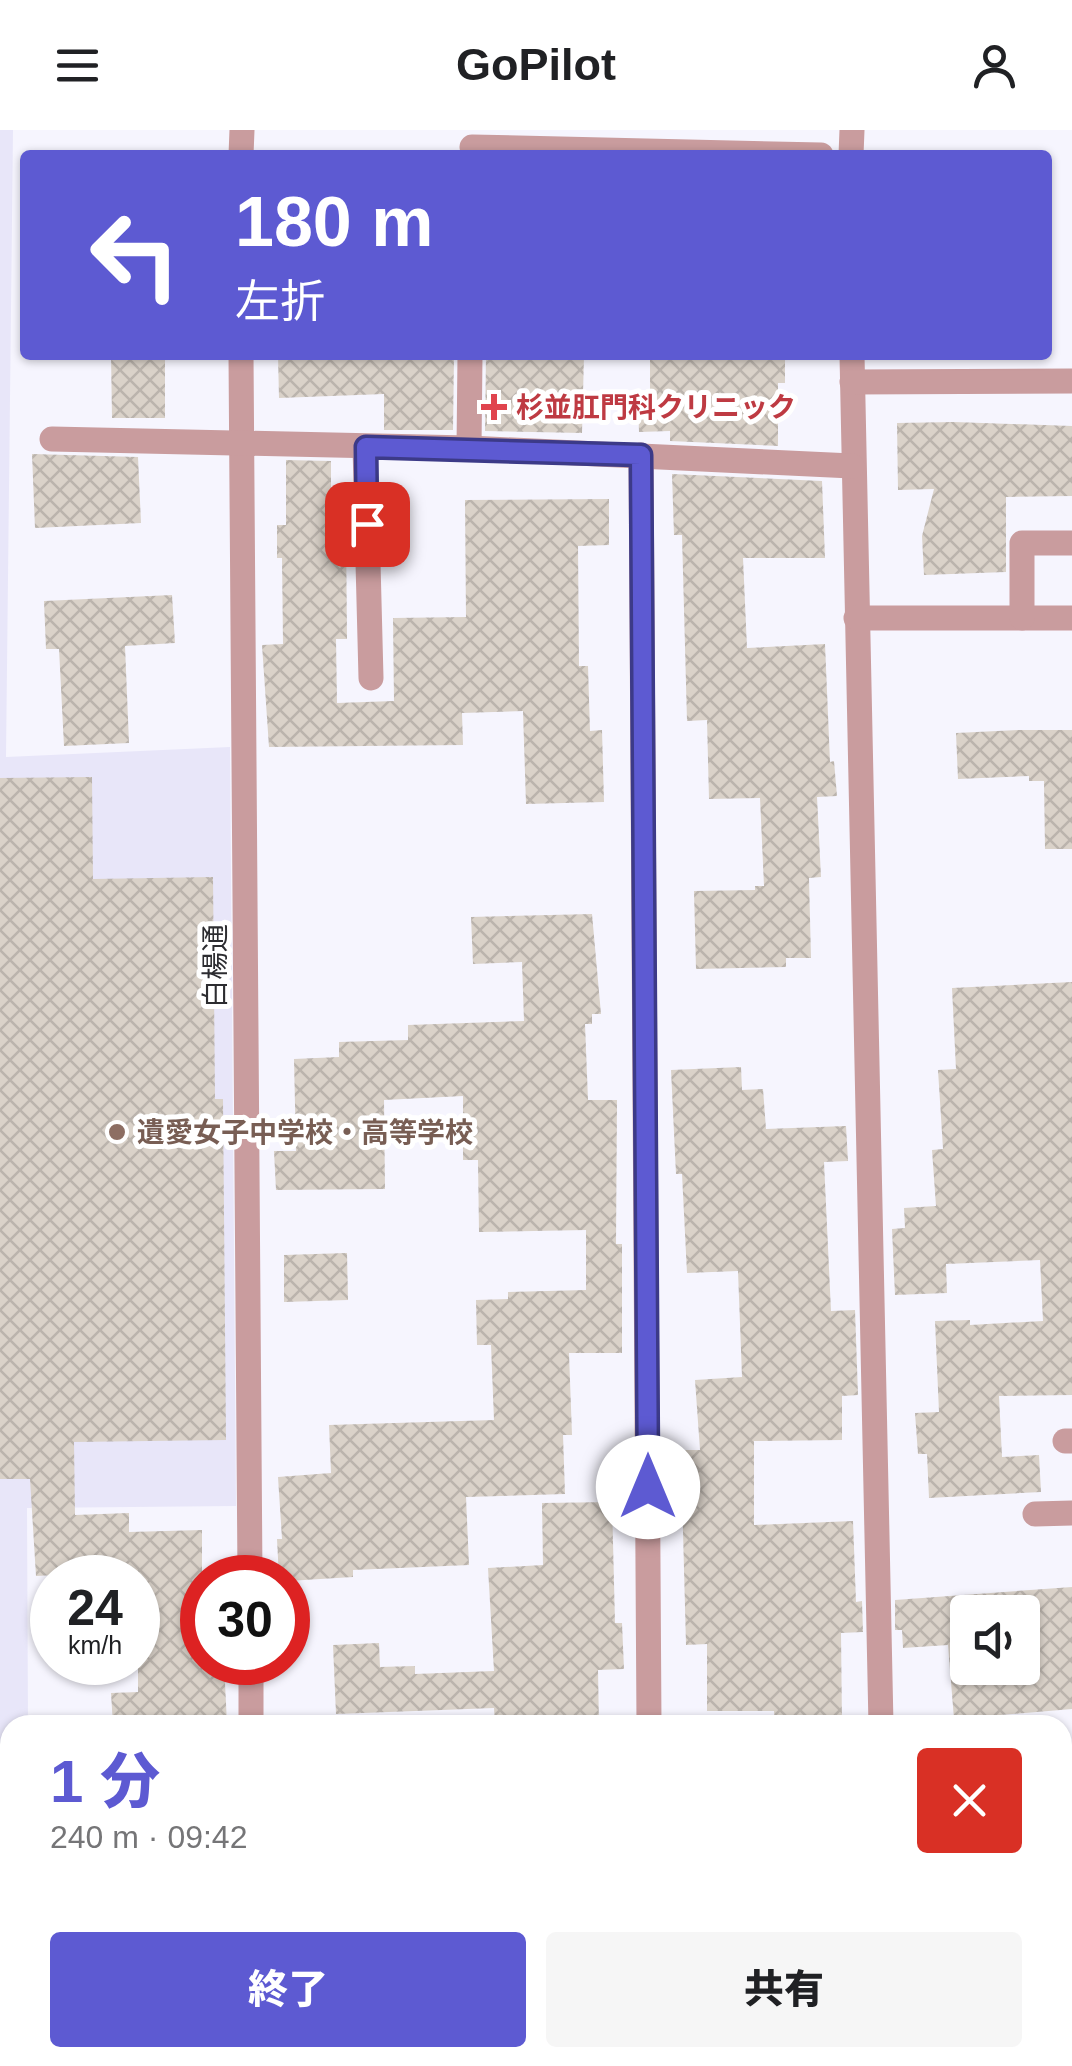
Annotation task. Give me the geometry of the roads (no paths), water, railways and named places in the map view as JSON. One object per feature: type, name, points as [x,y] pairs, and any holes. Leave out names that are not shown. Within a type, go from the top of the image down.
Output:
[{"type":"street","points":[[472,144],[662,150]]},
{"type":"street","name":"白楊通","points":[[240,360],[250,1555]]},
{"type":"street","points":[[469,448],[470,360]]},
{"type":"street","points":[[852,360],[882,1715]]},
{"type":"street","points":[[852,382],[1072,381]]},
{"type":"street","points":[[52,439],[469,448],[852,466]]},
{"type":"street","points":[[366,447],[371,678]]},
{"type":"street","points":[[641,455],[649,1715]]},
{"type":"street","points":[[1022,618],[1022,543],[1072,543]]},
{"type":"street","points":[[856,618],[1072,618]]},
{"type":"street","points":[[1035,1514],[1072,1513]]},
{"type":"street","points":[[250,1685],[251,1715]]},
{"type":"place","name":"杉並肛門科クリニック","points":[[494,407]]},
{"type":"place","name":"遺愛女子中学校・高等学校","points":[[117,1132]]}]
